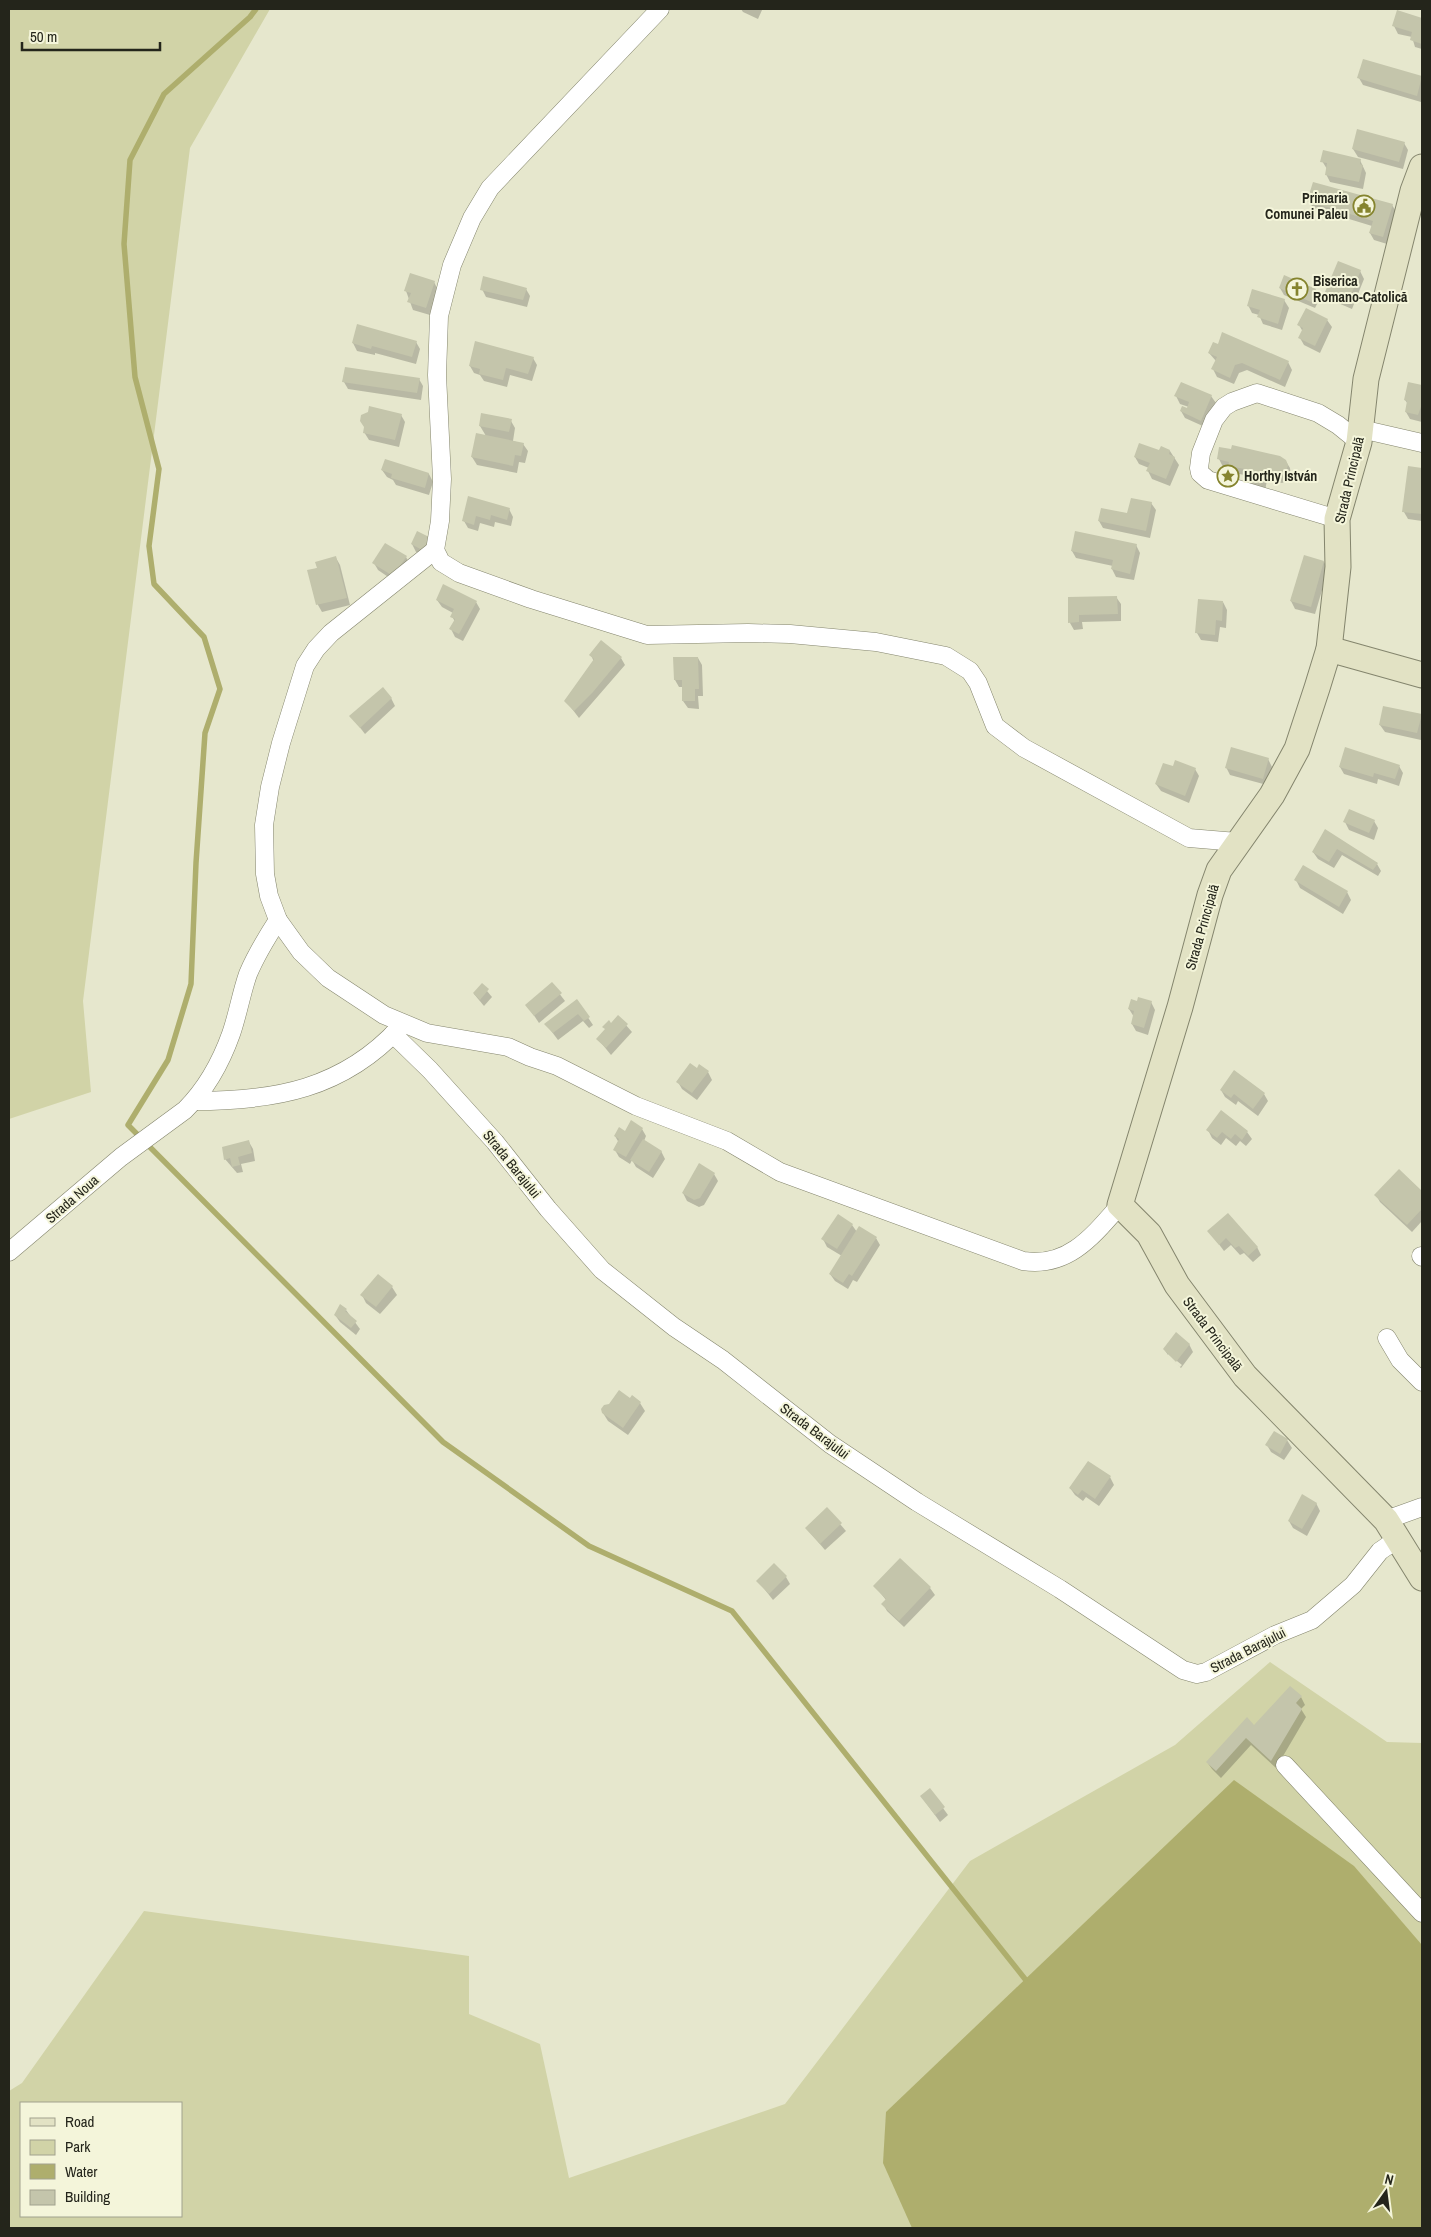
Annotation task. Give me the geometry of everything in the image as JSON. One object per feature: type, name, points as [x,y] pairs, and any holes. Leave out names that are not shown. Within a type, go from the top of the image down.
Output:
[{"type":"main road","name":"Strada Principală","points":[[1422,167],[1412,191],[1366,379],[1360,435],[1337,520],[1338,567],[1329,649],[1298,749],[1272,795],[1219,870],[1210,895],[1180,1007],[1120,1205],[1149,1234],[1177,1285],[1245,1376],[1392,1529],[1422,1578]]},
{"type":"main road","points":[[1329,649],[1422,675]]},
{"type":"street","points":[[660,9],[490,188],[472,218],[452,265],[439,316],[437,375],[442,479],[440,521],[435,550],[441,562],[460,573],[531,600],[647,635],[790,634],[876,642],[946,656],[970,671],[978,683],[995,726],[1024,748],[1189,838],[1238,842]]},
{"type":"street","points":[[1337,520],[1208,480],[1200,473],[1198,468],[1201,453],[1214,420],[1224,407],[1257,393],[1318,414],[1338,426],[1360,435],[1422,443]]},
{"type":"street","points":[[435,550],[331,633],[316,649],[305,666],[281,743],[270,787],[264,825],[265,874],[269,896],[278,920],[301,952],[328,978],[384,1015],[399,1028],[508,1047],[557,1066],[636,1106],[727,1141],[780,1172],[1023,1261],[1043,1263],[1072,1252],[1104,1224],[1120,1205]]},
{"type":"street","name":"Strada Noua","points":[[9,1252],[136,1146],[189,1105],[210,1078],[221,1056],[231,1034],[248,974],[278,920]]},
{"type":"street","points":[[189,1105],[276,1096],[322,1083],[355,1066],[399,1028]]},
{"type":"street","name":"Strada Barajului","points":[[399,1028],[430,1070],[495,1142],[548,1209],[602,1270],[674,1327],[723,1360],[830,1444],[917,1502],[1060,1589],[1174,1664],[1191,1673],[1196,1674],[1211,1670],[1275,1635],[1312,1620],[1352,1585],[1380,1551],[1392,1529],[1422,1507]]},
{"type":"street","points":[[1388,1338],[1400,1360],[1422,1382]]},
{"type":"street","points":[[1285,1765],[1422,1913]]},
{"type":"green space","points":[[9,9],[270,9],[190,148],[83,1001],[91,1092],[9,1119]]},
{"type":"green space","points":[[1270,1662],[1387,1742],[1422,1743],[1422,2228],[9,2228],[9,2091],[22,2083],[144,1911],[469,1956],[469,2014],[540,2044],[569,2178],[785,2104],[970,1861],[1175,1745]]},
{"type":"water","points":[[1234,1780],[1354,1866],[1422,1945],[1422,2228],[912,2228],[883,2163],[886,2112]]},
{"type":"building","points":[[1397,10],[1422,18],[1422,44],[1410,40],[1412,32],[1392,26]]},
{"type":"building","points":[[1363,59],[1422,76],[1417,96],[1357,78]]},
{"type":"building","points":[[1357,129],[1405,142],[1399,162],[1352,149]]},
{"type":"building","points":[[1323,150],[1361,159],[1360,164],[1363,165],[1359,182],[1325,175],[1327,163],[1320,162]]},
{"type":"building","points":[[1313,182],[1393,204],[1383,237],[1369,233],[1373,221],[1307,201]]},
{"type":"building","points":[[1338,261],[1361,270],[1348,302],[1325,292]]},
{"type":"building","points":[[410,273],[435,281],[426,308],[407,302],[411,293],[404,291]]},
{"type":"building","name":"Biserica Romano-Catolică","points":[[1284,275],[1316,289],[1311,302],[1279,288]]},
{"type":"building","points":[[483,276],[527,288],[523,300],[480,290]]},
{"type":"building","points":[[1252,289],[1285,299],[1278,324],[1257,317],[1260,310],[1247,306]]},
{"type":"building","points":[[1306,308],[1328,319],[1315,346],[1298,338],[1303,328],[1297,325]]},
{"type":"building","points":[[357,324],[417,341],[412,357],[372,346],[371,349],[352,343]]},
{"type":"building","points":[[1222,332],[1289,361],[1280,380],[1242,363],[1235,365],[1230,378],[1211,369],[1217,357],[1208,353],[1213,342],[1218,344]]},
{"type":"building","points":[[475,341],[534,357],[528,374],[506,368],[503,380],[479,374],[480,369],[469,366]]},
{"type":"building","points":[[345,367],[420,378],[417,393],[342,382]]},
{"type":"building","points":[[1181,382],[1212,395],[1201,421],[1180,411],[1182,406],[1187,408],[1189,402],[1174,396]]},
{"type":"building","points":[[1408,382],[1422,385],[1422,404],[1418,415],[1405,412],[1407,401],[1404,400]]},
{"type":"building","points":[[369,406],[402,414],[395,440],[363,433],[364,427],[360,421],[361,415],[368,412]]},
{"type":"building","points":[[481,413],[512,419],[509,432],[479,426]]},
{"type":"building","points":[[476,433],[524,443],[521,456],[515,455],[513,466],[471,457]]},
{"type":"building","points":[[1139,443],[1159,450],[1161,446],[1170,450],[1169,454],[1175,457],[1166,479],[1146,471],[1150,463],[1134,457]]},
{"type":"building","points":[[1232,445],[1280,456],[1286,460],[1288,465],[1286,472],[1278,476],[1263,473],[1261,484],[1247,481],[1250,470],[1228,466],[1229,462],[1217,459],[1219,447],[1231,449]]},
{"type":"building","points":[[385,459],[429,473],[425,488],[391,478],[392,474],[381,470]]},
{"type":"building","points":[[1408,466],[1422,468],[1422,514],[1402,512]]},
{"type":"building","points":[[468,496],[510,508],[507,520],[491,515],[490,520],[476,516],[474,525],[462,521]]},
{"type":"building","points":[[1131,498],[1152,502],[1146,531],[1098,521],[1101,508],[1127,513]]},
{"type":"building","points":[[417,531],[431,538],[424,551],[411,544]]},
{"type":"building","points":[[1075,531],[1137,544],[1130,574],[1111,569],[1113,560],[1071,551]]},
{"type":"building","points":[[385,543],[407,556],[393,576],[372,563]]},
{"type":"building","points":[[1304,555],[1324,561],[1311,607],[1290,601]]},
{"type":"building","points":[[336,556],[347,598],[316,605],[307,570],[317,568],[315,562]]},
{"type":"building","points":[[443,584],[477,601],[459,634],[449,629],[455,619],[450,617],[454,609],[436,600]]},
{"type":"building","points":[[1117,596],[1118,614],[1079,615],[1079,622],[1068,623],[1068,597]]},
{"type":"building","points":[[1198,599],[1223,601],[1222,621],[1216,620],[1215,635],[1195,633]]},
{"type":"building","points":[[601,640],[622,657],[593,692],[574,711],[564,701],[594,659],[589,655]]},
{"type":"building","points":[[673,657],[698,657],[699,689],[695,689],[695,701],[682,701],[682,680],[674,680]]},
{"type":"building","points":[[383,687],[392,698],[360,728],[349,716]]},
{"type":"building","points":[[1383,706],[1422,714],[1417,733],[1379,725]]},
{"type":"building","points":[[1231,747],[1269,758],[1263,779],[1225,768]]},
{"type":"building","points":[[1345,747],[1400,765],[1395,779],[1374,773],[1373,777],[1339,767]]},
{"type":"building","points":[[1175,760],[1196,768],[1185,796],[1155,784],[1163,763],[1173,766]]},
{"type":"building","points":[[1349,809],[1375,820],[1369,833],[1343,822]]},
{"type":"building","points":[[1325,829],[1378,863],[1373,870],[1337,849],[1329,862],[1312,852]]},
{"type":"building","points":[[1303,865],[1348,891],[1339,907],[1294,880]]},
{"type":"building","points":[[552,982],[562,993],[534,1016],[525,1005]]},
{"type":"building","points":[[482,983],[489,989],[480,1000],[473,993]]},
{"type":"building","points":[[1138,997],[1152,1001],[1144,1028],[1131,1024],[1134,1011],[1128,1009],[1131,999],[1137,1001]]},
{"type":"building","points":[[577,999],[590,1017],[584,1021],[578,1014],[553,1033],[544,1024]]},
{"type":"building","points":[[618,1015],[628,1024],[606,1048],[596,1039],[605,1029],[602,1027],[609,1020],[611,1023]]},
{"type":"building","points":[[690,1063],[697,1068],[699,1064],[709,1071],[692,1093],[676,1082]]},
{"type":"building","points":[[1234,1070],[1265,1093],[1253,1109],[1234,1094],[1231,1098],[1220,1090]]},
{"type":"building","points":[[1221,1110],[1248,1131],[1242,1140],[1235,1134],[1231,1139],[1222,1132],[1217,1138],[1206,1130]]},
{"type":"building","points":[[631,1120],[643,1128],[626,1157],[613,1150],[619,1139],[614,1136],[619,1127],[625,1131]]},
{"type":"building","points":[[643,1139],[662,1151],[649,1172],[630,1160]]},
{"type":"building","points":[[249,1140],[252,1153],[238,1157],[240,1165],[232,1167],[230,1158],[224,1160],[222,1147]]},
{"type":"building","points":[[699,1163],[715,1173],[700,1198],[694,1200],[682,1193]]},
{"type":"building","points":[[1399,1169],[1422,1191],[1422,1209],[1407,1225],[1374,1195]]},
{"type":"building","points":[[1228,1213],[1258,1247],[1248,1256],[1239,1246],[1235,1248],[1226,1238],[1219,1245],[1207,1231]]},
{"type":"building","points":[[838,1214],[853,1224],[837,1249],[821,1239]]},
{"type":"building","points":[[859,1226],[877,1237],[852,1276],[849,1274],[843,1283],[829,1274]]},
{"type":"building","points":[[378,1274],[393,1286],[376,1307],[360,1295]]},
{"type":"building","points":[[340,1304],[357,1321],[351,1328],[334,1315]]},
{"type":"building","points":[[1176,1332],[1190,1344],[1176,1362],[1163,1349]]},
{"type":"building","points":[[619,1390],[630,1398],[632,1395],[641,1402],[623,1428],[602,1413],[601,1409],[604,1405],[609,1404]]},
{"type":"building","points":[[1274,1431],[1288,1439],[1280,1454],[1265,1445]]},
{"type":"building","points":[[1088,1461],[1111,1476],[1095,1499],[1082,1490],[1078,1495],[1069,1488]]},
{"type":"building","points":[[1302,1494],[1317,1503],[1302,1529],[1288,1521]]},
{"type":"building","points":[[827,1507],[842,1523],[820,1544],[805,1528]]},
{"type":"building","points":[[900,1558],[931,1587],[899,1621],[881,1604],[886,1599],[873,1586]]},
{"type":"building","points":[[774,1563],[787,1576],[769,1594],[756,1581]]},
{"type":"building","points":[[1290,1686],[1302,1696],[1296,1703],[1302,1709],[1271,1761],[1246,1738],[1216,1771],[1206,1762],[1247,1717],[1254,1725]]},
{"type":"building","points":[[930,1788],[945,1807],[935,1815],[920,1796]]},
{"type":"waterway","points":[[256,9],[250,17],[164,94],[130,160],[124,244],[135,377],[159,469],[149,546],[154,584],[204,637],[220,689],[205,733],[196,863],[191,984],[168,1060],[128,1125],[443,1442],[589,1546],[732,1611],[1025,1979]]},
{"type":"place","name":"Primaria Comunei Paleu","points":[[1364,206]]},
{"type":"place","name":"Biserica Romano-Catolică","points":[[1297,289]]},
{"type":"place","name":"Horthy István","points":[[1228,476]]}]
